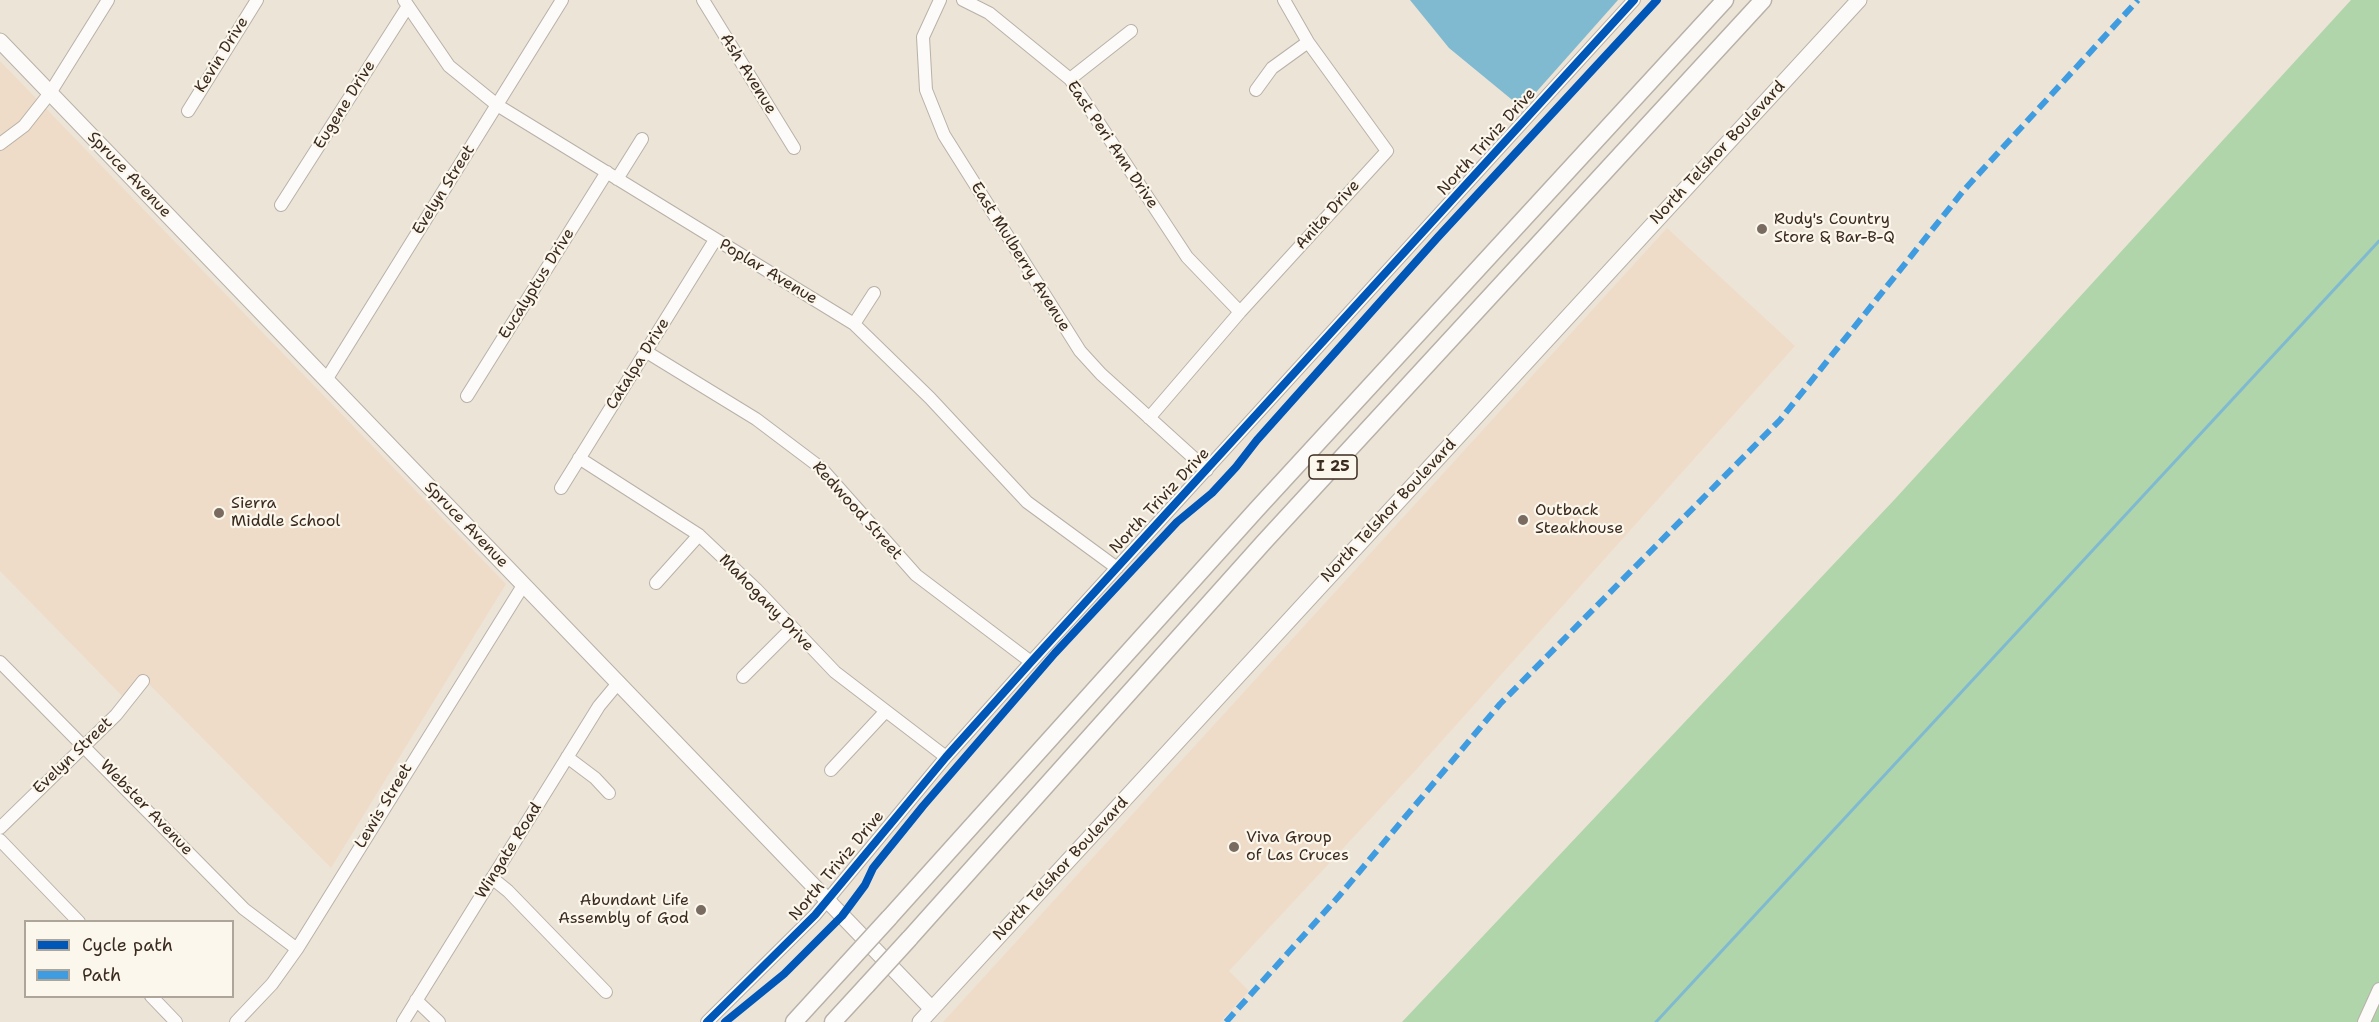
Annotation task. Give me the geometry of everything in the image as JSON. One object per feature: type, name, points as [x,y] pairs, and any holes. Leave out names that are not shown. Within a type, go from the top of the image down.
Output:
[{"type":"highway","name":"I 25","points":[[794,1022],[1257,509],[1725,0]]},
{"type":"highway","name":"I 25","points":[[833,1022],[1264,542],[1763,0]]},
{"type":"main road","name":"North Telshor Boulevard","points":[[920,1022],[1859,0]]},
{"type":"main road","name":"Spruce Avenue","points":[[0,41],[828,898],[932,1009]]},
{"type":"street","points":[[0,144],[24,126],[50,93],[108,0]]},
{"type":"street","name":"Kevin Drive","points":[[188,111],[257,0]]},
{"type":"street","name":"Evelyn Street","points":[[326,380],[562,0]]},
{"type":"street","name":"Ash Avenue","points":[[703,0],[794,148]]},
{"type":"street","name":"East Mulberry Avenue","points":[[940,0],[923,37],[926,90],[944,135],[1074,344],[1101,374],[1207,471]]},
{"type":"street","name":"East Peri Ann Drive","points":[[963,0],[989,13],[1070,79],[1187,257],[1240,312]]},
{"type":"street","name":"Anita Drive","points":[[1149,418],[1240,312],[1387,151],[1308,42],[1284,0]]},
{"type":"street","name":"North Triviz Drive","points":[[707,1022],[776,955],[828,898],[946,757],[1031,662],[1634,0]]},
{"type":"street","name":"Poplar Avenue","points":[[406,3],[449,66],[497,105],[854,324],[930,398],[1027,502],[1117,568]]},
{"type":"street","name":"Eugene Drive","points":[[281,205],[406,3]]},
{"type":"street","points":[[1070,79],[1131,31]]},
{"type":"street","points":[[1256,90],[1272,68],[1308,42]]},
{"type":"street","name":"Eucalyptus Drive","points":[[467,396],[612,176],[642,139]]},
{"type":"street","name":"Catalpa Drive","points":[[561,488],[715,240]]},
{"type":"street","points":[[854,324],[874,294]]},
{"type":"street","name":"Redwood Street","points":[[645,351],[756,419],[821,468],[916,575],[1031,662]]},
{"type":"street","name":"Mahogany Drive","points":[[579,458],[699,535],[756,589],[835,672],[946,757]]},
{"type":"street","points":[[656,583],[699,535]]},
{"type":"street","name":"Lewis Street","points":[[236,1022],[272,984],[297,949],[524,584]]},
{"type":"street","points":[[742,677],[792,628]]},
{"type":"street","name":"Webster Avenue","points":[[0,662],[244,909],[297,949]]},
{"type":"street","name":"Evelyn Street","points":[[0,828],[123,707],[143,681]]},
{"type":"street","name":"Wingate Road","points":[[403,1022],[598,706],[619,682]]},
{"type":"street","points":[[831,770],[885,712]]},
{"type":"street","points":[[567,757],[595,778],[609,794]]},
{"type":"street","points":[[0,840],[78,920]]},
{"type":"street","points":[[492,878],[504,886],[606,992]]},
{"type":"street","points":[[2364,1022],[2379,989]]},
{"type":"street","points":[[153,998],[176,1022]]},
{"type":"street","points":[[416,1000],[439,1022]]},
{"type":"shaded area","name":"Sierra Middle School","points":[[0,61],[506,584],[331,868],[149,684],[131,705],[0,571]]},
{"type":"shaded area","points":[[1667,228],[1795,346],[1414,772],[1229,971],[1249,991],[1220,1022],[943,1022]]},
{"type":"green space","points":[[2351,0],[2379,0],[2379,1022],[1402,1022],[1895,499]]},
{"type":"water","points":[[1410,0],[1618,0],[1522,108],[1449,48]]},
{"type":"waterway","points":[[1656,1022],[2379,241]]},
{"type":"marked path","points":[[1226,1022],[1339,896],[1500,704],[1780,420],[1964,190],[2138,0]]},
{"type":"cycle path","points":[[707,1022],[815,915],[946,757],[1031,662],[1634,0]]},
{"type":"cycle path","points":[[725,1022],[784,974],[842,916],[865,885],[873,868],[923,806],[1055,653],[1177,522],[1212,493],[1236,467],[1257,440],[1438,237],[1657,0]]},
{"type":"place","name":"Rudy's Country Store & Bar-B-Q","points":[[1762,229]]},
{"type":"place","name":"Sierra Middle School","points":[[219,513]]},
{"type":"place","name":"Outback Steakhouse","points":[[1523,520]]},
{"type":"place","name":"Viva Group of Las Cruces","points":[[1234,847]]},
{"type":"place","name":"Abundant Life Assembly of God","points":[[701,910]]}]
